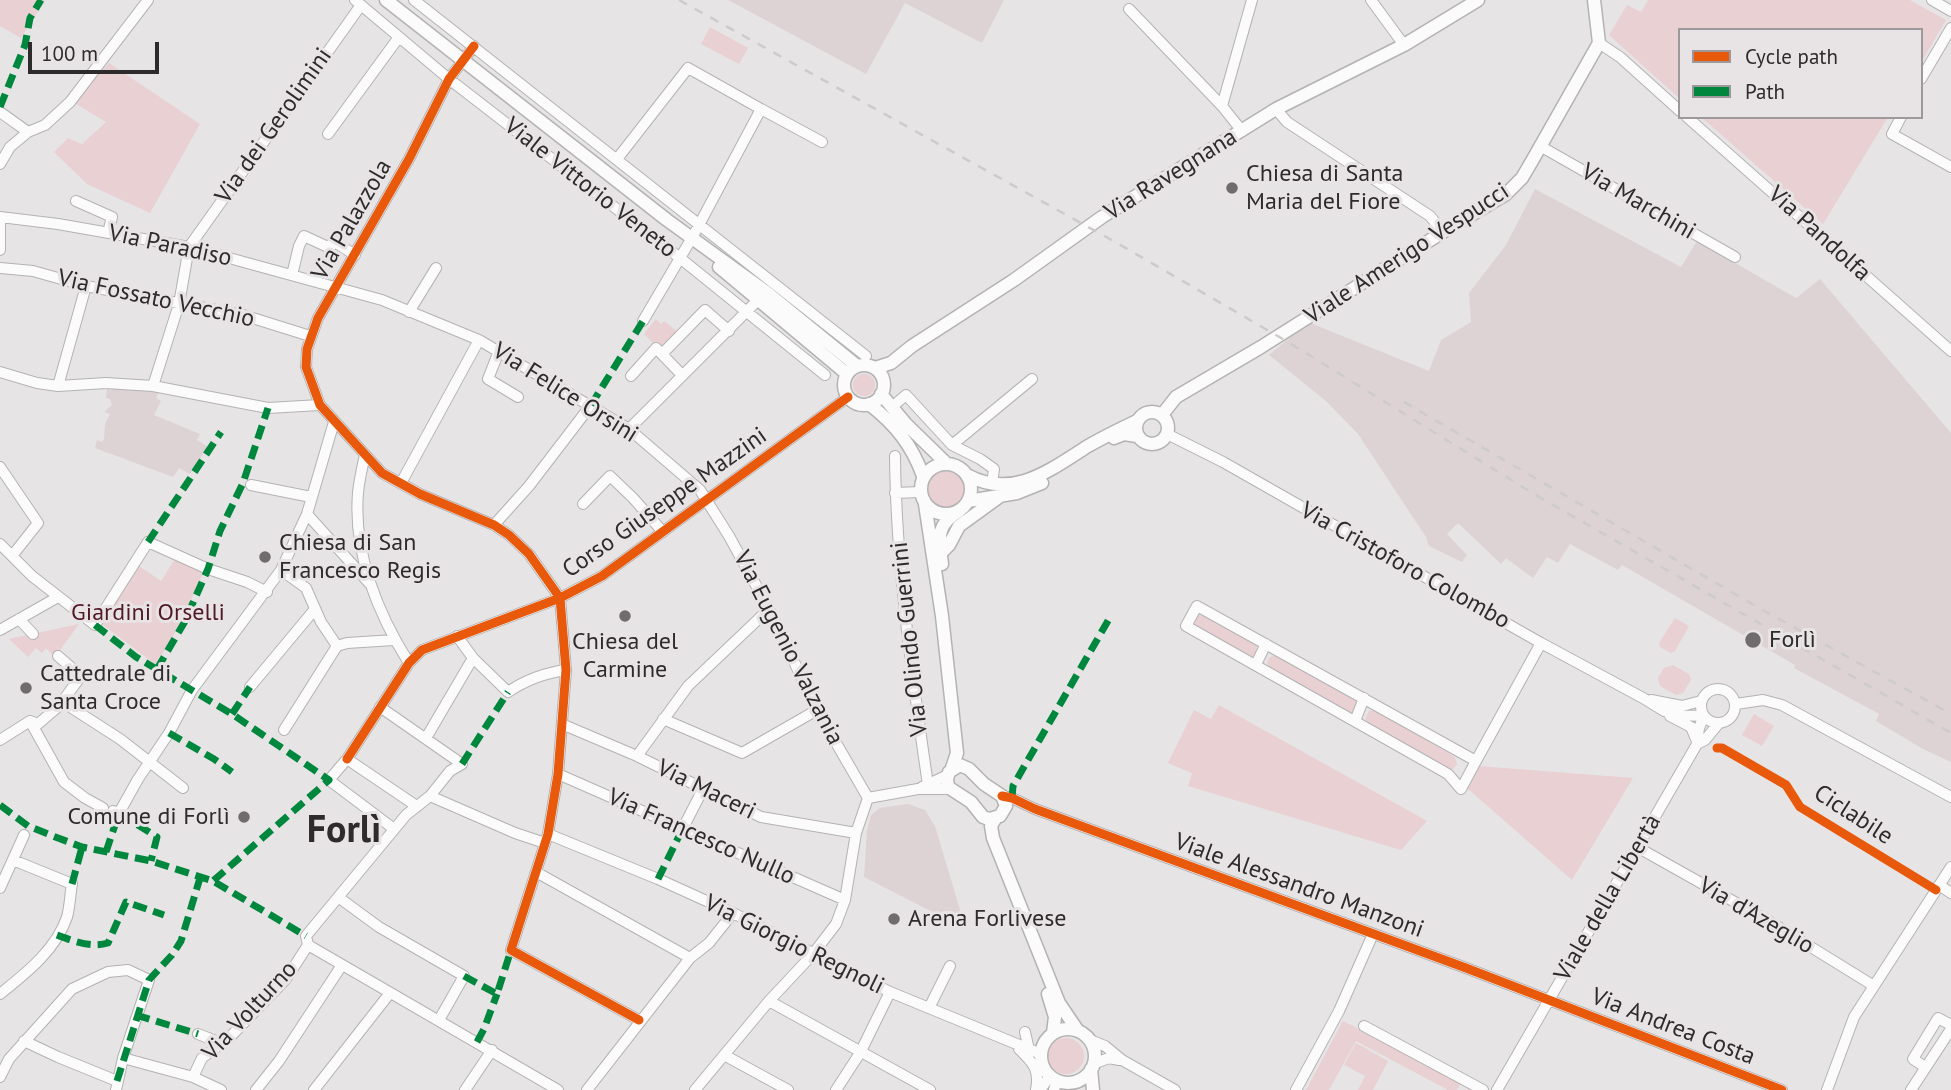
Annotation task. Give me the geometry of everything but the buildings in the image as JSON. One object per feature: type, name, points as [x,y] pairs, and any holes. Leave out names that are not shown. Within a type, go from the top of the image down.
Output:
[{"type":"main road","name":"Viale Vittorio Veneto","points":[[386,0],[691,239],[814,323],[862,361]]},
{"type":"main road","name":"Via Ravegnana","points":[[875,368],[891,363],[1102,217],[1276,109],[1404,45],[1478,0]]},
{"type":"main road","points":[[1594,0],[1599,43]]},
{"type":"main road","name":"Viale Amerigo Vespucci","points":[[1162,415],[1176,397],[1506,194],[1522,177],[1599,43]]},
{"type":"main road","name":"Viale Vittorio Veneto","points":[[765,292],[847,374]]},
{"type":"main road","points":[[881,394],[869,404],[857,404],[848,397],[844,386],[847,374],[862,361],[875,368],[882,377],[881,394],[946,463],[958,467],[978,481],[997,489],[1017,493],[1039,485],[1115,437],[1124,434],[1137,436],[1150,445],[1160,442],[1167,435],[1168,424],[1162,415],[1150,412],[1142,415],[1137,421],[1113,432],[1039,478],[997,489],[945,519],[940,529],[955,770]]},
{"type":"main road","points":[[869,404],[898,429],[915,453],[923,477],[923,498],[942,616],[957,753],[955,770],[947,783],[989,818],[993,838],[1059,1003],[1078,1031],[1090,1040],[1094,1051],[1093,1090]]},
{"type":"main road","points":[[1137,421],[1137,436]]},
{"type":"main road","points":[[923,477],[931,468],[946,463]]},
{"type":"main road","points":[[923,498],[941,514],[964,506],[971,490],[967,475]]},
{"type":"main road","points":[[941,553],[949,545],[959,526],[997,489]]},
{"type":"main road","points":[[955,770],[984,784],[1004,801],[1004,811],[989,818]]},
{"type":"main road","points":[[989,818],[986,841],[1052,1005],[1055,1017],[1053,1033]]},
{"type":"main road","points":[[1078,1031],[1066,1028],[1053,1033],[1035,1052],[1054,1082],[1082,1085],[1092,1066]]},
{"type":"street","points":[[0,164],[10,147],[28,132],[45,125],[70,102],[148,0]]},
{"type":"street","name":"Viale Vittorio Veneto","points":[[414,0],[699,226],[765,292]]},
{"type":"street","points":[[1222,106],[1252,0]]},
{"type":"street","points":[[1371,0],[1404,45]]},
{"type":"street","points":[[1932,0],[1951,10]]},
{"type":"street","name":"Viale Vittorio Veneto","points":[[358,2],[449,79],[680,258],[825,375]]},
{"type":"street","name":"Via dei Gerolimini","points":[[189,247],[358,2]]},
{"type":"street","points":[[1129,9],[1222,106],[1242,131]]},
{"type":"street","points":[[1923,76],[1951,28]]},
{"type":"street","points":[[328,134],[399,37]]},
{"type":"street","points":[[1599,43],[1620,57],[1678,109]]},
{"type":"street","name":"Via Palazzola","points":[[474,46],[449,79],[409,159],[310,335],[306,367],[320,405],[382,473],[420,494],[494,525],[530,554],[560,598]]},
{"type":"street","points":[[617,159],[688,68],[822,142]]},
{"type":"street","points":[[643,321],[699,226],[761,109]]},
{"type":"street","points":[[1276,109],[1287,122],[1430,216],[1443,232]]},
{"type":"street","points":[[0,112],[28,132]]},
{"type":"street","name":"Via Pandolfa","points":[[1689,119],[1951,351]]},
{"type":"street","points":[[1899,119],[1892,134],[1951,167]]},
{"type":"street","name":"Via Marchini","points":[[1541,146],[1735,257]]},
{"type":"street","points":[[76,201],[112,217],[108,233]]},
{"type":"street","points":[[0,217],[0,250]]},
{"type":"street","name":"Via Paradiso","points":[[0,217],[189,247],[337,288]]},
{"type":"street","points":[[292,275],[304,236],[330,248],[333,241],[355,255]]},
{"type":"street","points":[[153,386],[179,304],[189,247]]},
{"type":"street","name":"Via Fossato Vecchio","points":[[0,268],[33,271],[86,286],[243,315],[310,335]]},
{"type":"street","points":[[409,312],[436,268]]},
{"type":"street","points":[[58,386],[86,286]]},
{"type":"street","name":"Via Felice Orsini","points":[[337,288],[382,300],[499,351],[629,429],[701,490],[706,499]]},
{"type":"street","points":[[629,429],[765,292]]},
{"type":"street","points":[[662,354],[705,310],[729,331]]},
{"type":"street","points":[[401,483],[479,340]]},
{"type":"street","points":[[631,376],[656,348],[682,375]]},
{"type":"street","points":[[499,351],[488,379],[518,397]]},
{"type":"street","points":[[0,372],[58,386],[117,383],[153,386],[268,408],[320,405]]},
{"type":"street","points":[[952,445],[1032,380]]},
{"type":"street","points":[[892,407],[906,395],[952,445],[994,469],[997,489]]},
{"type":"street","name":"Corso Giuseppe Mazzini","points":[[394,829],[328,780],[347,759],[409,663],[422,650],[560,598],[602,576],[848,397]]},
{"type":"street","points":[[494,525],[529,486],[591,405]]},
{"type":"street","points":[[30,721],[64,782],[85,798],[112,811],[169,733],[192,690],[281,570],[307,514],[334,422]]},
{"type":"street","name":"Via Cristoforo Colombo","points":[[1167,435],[1223,462],[1643,698]]},
{"type":"street","points":[[365,456],[358,493],[359,532],[372,586],[394,640],[409,663]]},
{"type":"street","name":"Via Olindo Guerrini","points":[[895,456],[904,617],[923,787]]},
{"type":"street","points":[[0,467],[38,523],[12,556]]},
{"type":"street","points":[[583,504],[610,476],[663,532]]},
{"type":"street","points":[[251,485],[311,497]]},
{"type":"street","points":[[895,493],[923,498]]},
{"type":"street","name":"Via Eugenio Valzania","points":[[706,499],[769,609],[817,710],[868,798]]},
{"type":"street","points":[[307,514],[372,586]]},
{"type":"street","points":[[0,544],[32,576],[94,625],[148,542],[267,592]]},
{"type":"street","points":[[281,570],[306,588],[321,622],[337,646]]},
{"type":"street","points":[[0,630],[58,597]]},
{"type":"street","points":[[560,598],[566,670],[564,725],[558,774],[547,839],[511,950],[639,1020]]},
{"type":"street","points":[[1476,761],[1196,606],[1186,626],[1448,774],[1461,789],[1541,643]]},
{"type":"street","points":[[637,756],[688,686],[769,609]]},
{"type":"street","points":[[250,687],[315,610]]},
{"type":"street","points":[[19,620],[33,634]]},
{"type":"street","points":[[457,636],[473,658],[508,692],[523,681],[566,670]]},
{"type":"street","points":[[284,730],[337,646],[394,640]]},
{"type":"street","points":[[1255,664],[1266,644]]},
{"type":"street","points":[[30,721],[38,724],[52,714],[81,676],[58,656]]},
{"type":"street","points":[[380,707],[426,738],[473,658]]},
{"type":"street","points":[[1643,698],[1682,706],[1701,701],[1708,692],[1719,688],[1730,693],[1736,704],[1734,715],[1719,723],[1713,723],[1704,716],[1678,715],[1664,711]]},
{"type":"street","points":[[1355,721],[1364,698]]},
{"type":"street","points":[[1643,698],[1691,727],[1697,744]]},
{"type":"street","points":[[1736,704],[1763,700],[1782,705],[1951,797]]},
{"type":"street","points":[[61,701],[120,738],[183,788]]},
{"type":"street","points":[[1701,701],[1704,716]]},
{"type":"street","points":[[663,719],[742,753],[817,710]]},
{"type":"street","name":"Viale della Libertà","points":[[1497,1090],[1697,744],[1704,716]]},
{"type":"street","points":[[0,740],[30,721]]},
{"type":"street","name":"Viale della Libertà","points":[[1697,744],[1705,740],[1719,723]]},
{"type":"street","name":"Via Maceri","points":[[564,725],[637,756],[761,817],[856,834]]},
{"type":"street","name":"Via Volturno","points":[[193,1077],[202,1058],[231,1036],[286,979],[307,941],[338,897],[405,815],[430,796],[450,771],[462,764],[426,738]]},
{"type":"street","points":[[347,759],[415,805]]},
{"type":"street","points":[[923,787],[955,770]]},
{"type":"street","name":"Via Francesco Nullo","points":[[558,774],[845,900]]},
{"type":"street","points":[[695,1090],[769,1001],[813,954],[835,924],[845,900],[856,834],[868,798],[923,787],[951,789]]},
{"type":"street","points":[[682,830],[703,789]]},
{"type":"street","name":"Via Giorgio Regnoli","points":[[430,796],[515,834],[547,839],[733,913],[890,992],[1035,1052]]},
{"type":"street","name":"Viale Alessandro Manzoni","points":[[1004,801],[1035,809],[1549,1001]]},
{"type":"street","points":[[0,888],[24,835]]},
{"type":"street","name":"Via d'Azeglio","points":[[1637,847],[1772,923],[1874,986]]},
{"type":"street","points":[[0,994],[43,957],[66,917],[72,884],[13,860]]},
{"type":"street","points":[[1827,1090],[1854,1017],[1951,867]]},
{"type":"street","points":[[536,872],[690,958]]},
{"type":"street","points":[[1939,885],[1951,893]]},
{"type":"street","points":[[338,897],[379,927],[464,976],[439,1020]]},
{"type":"street","points":[[587,1090],[690,958],[709,943],[733,913]]},
{"type":"street","points":[[1296,1090],[1339,1012],[1373,934]]},
{"type":"street","points":[[307,941],[342,965],[558,1090]]},
{"type":"street","points":[[256,1090],[342,965]]},
{"type":"street","points":[[929,1008],[950,966]]},
{"type":"street","points":[[0,1077],[4,1058],[24,1041],[72,989],[108,972],[128,970],[149,980],[116,1085],[24,1041]]},
{"type":"street","points":[[836,1090],[860,1053],[890,992]]},
{"type":"street","points":[[314,1090],[390,993]]},
{"type":"street","points":[[769,1001],[930,1090]]},
{"type":"street","name":"Via Andrea Costa","points":[[1549,1001],[1782,1090]]},
{"type":"street","points":[[1911,1090],[1951,1027],[1938,1018],[1913,1059],[1925,1067]]},
{"type":"street","points":[[1364,1026],[1483,1090]]},
{"type":"street","points":[[1025,1032],[1035,1052]]},
{"type":"street","points":[[198,1034],[221,1043]]},
{"type":"street","points":[[1090,1040],[1105,1046],[1122,1060],[1175,1090]]},
{"type":"street","points":[[1014,1044],[1035,1065],[1038,1090],[1054,1082]]},
{"type":"street","points":[[465,1090],[492,1050]]},
{"type":"street","points":[[724,1055],[788,1090]]},
{"type":"street","points":[[123,1058],[193,1077],[221,1090]]},
{"type":"street","points":[[1092,1066],[1109,1058],[1122,1060]]},
{"type":"shaded area","points":[[728,0],[1004,0],[982,43],[905,3],[866,74]]},
{"type":"shaded area","points":[[1535,189],[1681,267],[1697,241],[1796,298],[1820,279],[1951,433],[1951,762],[1876,721],[1879,714],[1794,668],[1795,665],[1622,565],[1618,570],[1570,544],[1558,563],[1547,557],[1533,578],[1506,558],[1501,564],[1458,523],[1447,534],[1467,555],[1462,562],[1429,546],[1426,537],[1358,434],[1326,401],[1269,355],[1308,322],[1429,371],[1441,340],[1471,322],[1469,293],[1506,245]]},
{"type":"shaded area","points":[[112,386],[159,391],[156,398],[161,401],[154,415],[200,434],[197,440],[208,447],[190,474],[179,468],[173,477],[95,448],[97,440],[102,442],[104,439],[105,424],[110,414],[104,412],[112,405],[110,399],[106,398],[107,389],[111,390]]},
{"type":"shaded area","points":[[908,804],[925,810],[935,826],[961,913],[950,921],[864,877],[867,831],[871,815],[880,808]]},
{"type":"green space","points":[[0,0],[45,0],[21,38],[0,26]]},
{"type":"green space","points":[[1648,0],[1910,0],[1946,20],[1923,60],[1923,28],[1678,28],[1678,97],[1609,35],[1627,5],[1641,12]]},
{"type":"green space","points":[[710,27],[748,48],[739,64],[701,44]]},
{"type":"green space","points":[[109,63],[200,124],[150,213],[87,184],[54,152],[68,138],[82,144],[106,122],[76,104],[80,94]]},
{"type":"green space","points":[[1703,119],[1887,119],[1823,224]]},
{"type":"green space","points":[[656,319],[661,324],[664,321],[678,332],[661,351],[644,334]]},
{"type":"green space","points":[[860,374],[868,374],[875,381],[875,389],[868,396],[860,396],[853,389],[853,381]]},
{"type":"green space","points":[[946,471],[959,476],[964,489],[959,502],[946,507],[933,502],[928,489],[933,476]]},
{"type":"green space","name":"Giardini Orselli","points":[[175,559],[204,571],[181,622],[156,665],[102,624],[139,566],[161,581]]},
{"type":"green space","points":[[1197,615],[1257,646],[1255,656],[1250,657],[1194,625]]},
{"type":"green space","points":[[1675,618],[1689,626],[1675,651],[1671,653],[1660,647],[1659,643]]},
{"type":"green space","points":[[79,624],[55,657],[46,648],[42,653],[36,648],[28,657],[9,639]]},
{"type":"green space","points":[[1276,655],[1357,701],[1355,712],[1349,713],[1270,670],[1267,662],[1270,657]]},
{"type":"green space","points":[[1673,665],[1689,674],[1691,680],[1683,693],[1676,695],[1660,686],[1658,678],[1664,668]]},
{"type":"green space","points":[[1219,705],[1427,821],[1401,850],[1188,786],[1192,773],[1168,763],[1194,710],[1211,719]]},
{"type":"green space","points":[[1375,710],[1455,757],[1457,764],[1453,769],[1447,769],[1369,724],[1365,719],[1369,711]]},
{"type":"green space","points":[[1754,714],[1774,726],[1762,746],[1742,735]]},
{"type":"green space","points":[[1478,766],[1633,778],[1572,880],[1467,788]]},
{"type":"green space","points":[[1343,1021],[1461,1083],[1457,1090],[1448,1090],[1356,1041],[1329,1090],[1306,1090]]},
{"type":"green space","points":[[1066,1038],[1079,1043],[1084,1056],[1079,1069],[1066,1074],[1053,1069],[1048,1056],[1053,1043]]},
{"type":"green space","points":[[1356,1043],[1388,1061],[1373,1090],[1358,1090],[1365,1076],[1344,1065]]},
{"type":"railway","points":[[679,0],[1117,243],[1288,342],[1534,494],[1951,733]]},
{"type":"railway","points":[[1404,402],[1759,608],[1951,714]]},
{"type":"marked path","points":[[0,107],[25,45],[30,18],[41,0]]},
{"type":"marked path","points":[[591,405],[643,321]]},
{"type":"marked path","points":[[157,669],[184,623],[208,569],[220,531],[243,483],[268,408]]},
{"type":"marked path","points":[[148,542],[221,432]]},
{"type":"marked path","points":[[1012,798],[1013,786],[1109,619]]},
{"type":"marked path","points":[[95,625],[136,657],[232,714],[329,780],[213,881]]},
{"type":"marked path","points":[[232,714],[250,687]]},
{"type":"marked path","points":[[462,764],[508,692]]},
{"type":"marked path","points":[[169,733],[232,772]]},
{"type":"marked path","points":[[0,805],[28,826],[82,847],[151,861],[213,881],[306,936]]},
{"type":"marked path","points":[[106,852],[119,813],[157,837],[151,861]]},
{"type":"marked path","points":[[658,879],[682,830]]},
{"type":"marked path","points":[[72,884],[82,847]]},
{"type":"marked path","points":[[117,1081],[149,980],[181,941],[200,878]]},
{"type":"marked path","points":[[57,935],[89,944],[108,943],[126,902],[164,915]]},
{"type":"marked path","points":[[464,976],[497,994],[511,950]]},
{"type":"marked path","points":[[477,1042],[497,994]]},
{"type":"marked path","points":[[136,1015],[198,1034]]},
{"type":"cycle path","points":[[474,46],[449,79],[409,159],[318,318],[307,349],[306,367],[320,405],[382,473],[420,494],[494,525],[509,535],[529,554],[560,598],[566,670],[558,774],[548,834],[511,950],[639,1020]]},
{"type":"cycle path","points":[[347,759],[409,663],[422,650],[560,598],[602,576],[848,397]]},
{"type":"cycle path","name":"Ciclabile","points":[[1717,748],[1722,748],[1786,785],[1800,807],[1936,890]]},
{"type":"cycle path","points":[[1002,796],[1466,968],[1782,1090]]},
{"type":"place","name":"Chiesa di Santa Maria del Fiore","points":[[1232,188]]},
{"type":"place","name":"Chiesa di San Francesco Regis","points":[[265,557]]},
{"type":"place","name":"Chiesa del Carmine","points":[[625,616]]},
{"type":"place","name":"Forlì","points":[[1753,640]]},
{"type":"place","name":"Cattedrale di Santa Croce","points":[[26,688]]},
{"type":"place","name":"Comune di Forlì","points":[[244,817]]},
{"type":"place","name":"Arena Forlivese","points":[[894,919]]},
{"type":"district","name":"Forlì","points":[[344,831]]}]
